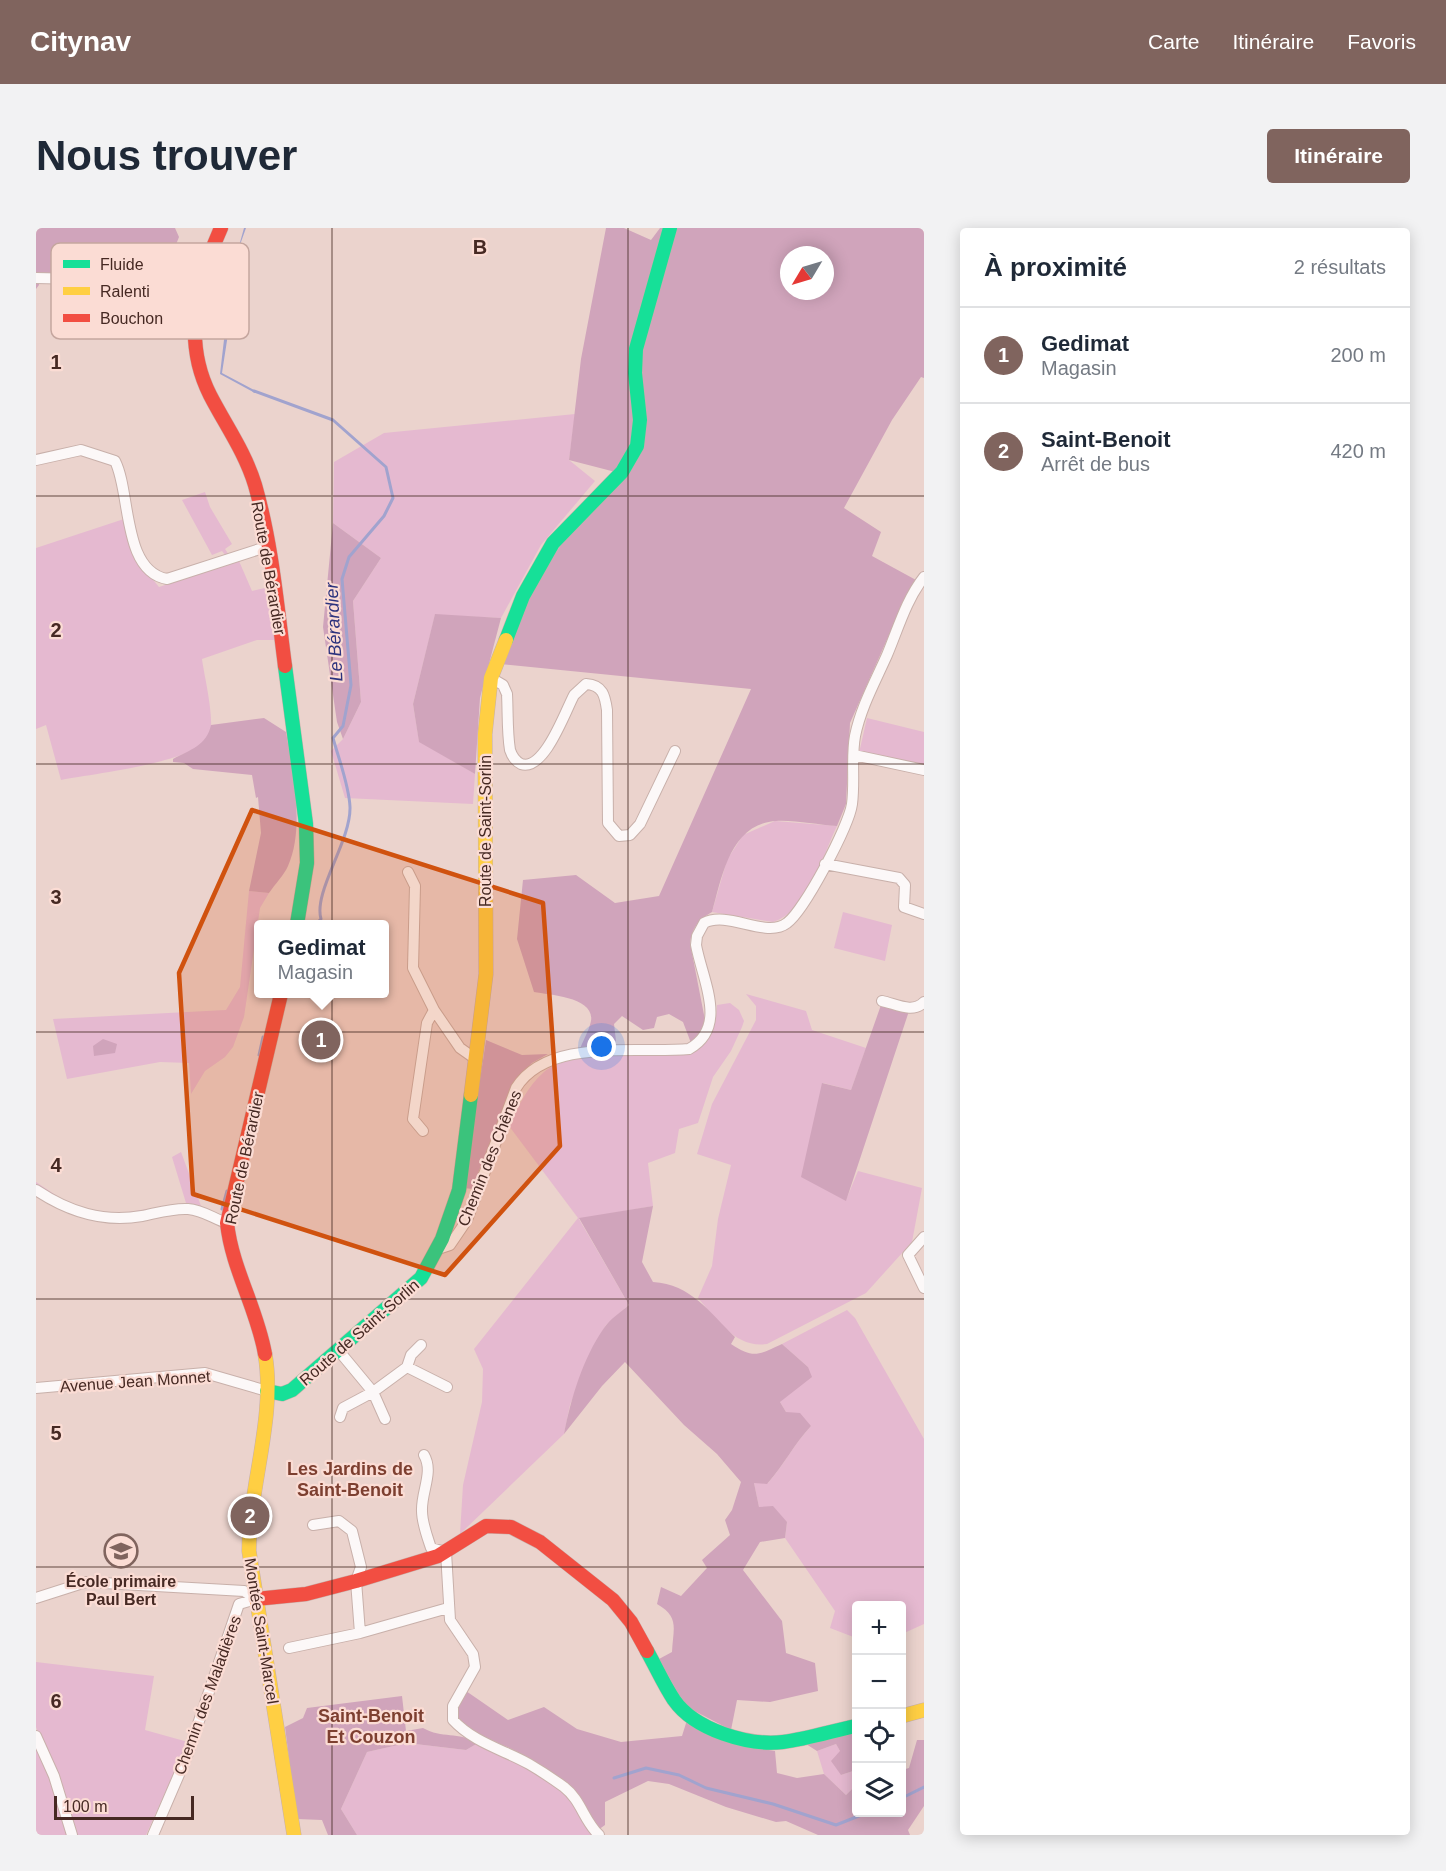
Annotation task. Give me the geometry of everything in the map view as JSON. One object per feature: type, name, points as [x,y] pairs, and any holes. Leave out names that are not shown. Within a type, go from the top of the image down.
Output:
[{"type":"street","name":"Route de Bérardier","points":[[214,243],[221,228]]},
{"type":"street","name":"Route de Saint-Sorlin","points":[[267,1390],[287,1393],[411,1289],[428,1268],[438,1249],[459,1190],[486,974],[485,734],[491,678],[523,596],[553,543],[622,472],[637,447],[640,420],[635,373],[636,349],[670,228]]},
{"type":"street","points":[[36,278],[51,278]]},
{"type":"street","name":"Route de Bérardier","points":[[196,339],[204,382],[243,453],[260,505],[269,546],[306,824],[307,863],[298,920]]},
{"type":"street","points":[[36,460],[81,450],[115,461],[121,478],[125,510],[136,546],[147,567],[160,578],[167,579],[269,546]]},
{"type":"street","name":"Chemin des Chênes","points":[[438,1249],[450,1245],[467,1220],[505,1114],[522,1078],[540,1064],[561,1056],[627,1050],[683,1050],[697,1045],[708,1032],[711,1015],[696,945],[700,928],[704,923],[717,918],[772,928],[781,927],[797,913],[825,864],[852,806],[854,755],[863,707],[910,598],[924,577]]},
{"type":"street","points":[[491,678],[503,685],[507,693],[510,750],[517,762],[524,765],[530,765],[541,758],[574,695],[580,688],[586,684],[600,689],[604,694],[607,710],[608,823],[610,829],[620,836],[630,835],[640,824],[675,751]]},
{"type":"street","points":[[854,755],[924,770]]},
{"type":"street","points":[[825,864],[899,878],[904,885],[904,907],[924,914]]},
{"type":"street","points":[[408,872],[415,886],[413,968],[417,981],[460,1048],[477,1060]]},
{"type":"street","name":"Route de Bérardier","points":[[267,1390],[260,1330],[230,1250],[227,1223],[280,998]]},
{"type":"street","points":[[882,1001],[912,1009],[918,1008],[924,1002]]},
{"type":"street","points":[[423,1131],[414,1119],[427,1023],[434,1010]]},
{"type":"street","points":[[36,1190],[64,1206],[98,1218],[126,1218],[188,1209],[208,1214],[227,1223]]},
{"type":"street","points":[[924,1237],[908,1255],[924,1288]]},
{"type":"street","points":[[340,1417],[343,1408],[373,1392],[407,1366],[411,1355],[421,1345]]},
{"type":"street","points":[[339,1351],[373,1392],[385,1419]]},
{"type":"street","points":[[407,1366],[447,1387]]},
{"type":"street","name":"Avenue Jean Monnet","points":[[36,1388],[205,1373],[267,1390]]},
{"type":"street","name":"Montée Saint-Marcel","points":[[267,1390],[266,1412],[249,1526],[249,1551],[294,1835]]},
{"type":"street","points":[[424,1455],[429,1464],[422,1510],[425,1528],[431,1548],[446,1552]]},
{"type":"street","points":[[313,1525],[331,1521],[349,1526],[362,1567],[356,1581],[360,1633]]},
{"type":"street","points":[[36,1598],[86,1582],[244,1591],[256,1599],[306,1594],[431,1559],[486,1526],[511,1527],[540,1542],[613,1599],[631,1622],[680,1708],[692,1718],[720,1732],[751,1741],[773,1742],[852,1727]]},
{"type":"street","points":[[446,1552],[450,1620],[473,1654],[475,1667],[453,1706],[453,1720],[485,1743],[528,1763],[566,1789],[575,1797],[589,1824],[599,1835]]},
{"type":"street","name":"Chemin des Maladières","points":[[153,1835],[187,1756],[240,1604],[256,1599]]},
{"type":"street","points":[[289,1648],[360,1633],[448,1608]]},
{"type":"street","points":[[906,1715],[924,1710]]},
{"type":"street","points":[[36,1736],[54,1776],[72,1835]]},
{"type":"highlighted area","points":[[252,810],[543,903],[560,1146],[445,1275],[193,1194],[179,973]]},
{"type":"shaded area","points":[[36,228],[175,228],[179,237],[177,243],[51,243],[51,274],[39,273],[39,285],[36,289]]},
{"type":"shaded area","points":[[606,228],[624,228],[651,240],[660,228],[924,228],[924,378],[921,377],[892,420],[844,508],[881,532],[872,556],[916,580],[905,599],[850,723],[846,804],[837,826],[791,821],[760,824],[738,842],[730,854],[712,912],[696,925],[691,938],[690,943],[705,1020],[703,1032],[691,1043],[683,1022],[669,1014],[657,1017],[654,1028],[643,1030],[622,1016],[614,1024],[616,1041],[603,1049],[579,1052],[589,1029],[590,1013],[579,1002],[534,992],[517,939],[523,880],[576,875],[615,903],[659,896],[751,689],[501,664],[536,581],[569,533],[627,475],[569,460],[581,359]]},
{"type":"shaded area","points":[[575,414],[569,460],[595,481],[541,545],[501,618],[435,615],[413,704],[419,741],[475,774],[473,804],[345,798],[331,751],[343,739],[361,702],[353,601],[381,558],[333,523],[334,462],[384,433]]},
{"type":"shaded area","points":[[205,492],[210,507],[232,544],[225,549],[229,555],[226,556],[222,551],[212,555],[182,500]]},
{"type":"shaded area","points":[[124,519],[150,576],[159,587],[239,561],[252,591],[269,587],[275,640],[257,640],[202,659],[209,699],[211,730],[209,737],[200,746],[184,754],[141,766],[61,780],[46,725],[36,729],[36,548]]},
{"type":"shaded area","points":[[333,523],[381,558],[353,601],[361,702],[343,739],[337,722],[323,627]]},
{"type":"shaded area","points":[[435,614],[501,618],[480,698],[475,774],[419,742],[413,704]]},
{"type":"shaded area","points":[[264,718],[286,732],[297,817],[296,835],[288,866],[269,893],[249,891],[261,833],[258,797],[256,798],[252,775],[193,769],[184,763],[173,762],[173,759],[202,742],[211,725]]},
{"type":"shaded area","points":[[867,718],[924,732],[924,765],[859,753]]},
{"type":"shaded area","points":[[775,821],[837,826],[805,895],[796,907],[773,922],[712,912],[727,860],[743,835]]},
{"type":"shaded area","points":[[249,891],[269,893],[260,908],[258,920],[254,920],[254,949],[244,1017],[233,1047],[225,1057],[205,1071],[191,1094],[189,1063],[160,1062],[67,1079],[53,1019],[226,1010],[240,987]]},
{"type":"shaded area","points":[[843,912],[892,925],[885,961],[834,948]]},
{"type":"shaded area","points":[[746,994],[806,1011],[812,1030],[866,1048],[851,1090],[823,1083],[846,1200],[858,1171],[922,1188],[912,1242],[866,1293],[767,1344],[746,1342],[728,1331],[698,1298],[712,1266],[718,1219],[731,1165],[697,1154],[712,1104],[756,1020],[756,1006]]},
{"type":"shaded area","points":[[730,1003],[739,1010],[744,1021],[731,1051],[713,1077],[698,1123],[679,1129],[675,1153],[648,1163],[653,1206],[579,1219],[629,1305],[606,1325],[591,1351],[570,1405],[564,1434],[460,1534],[463,1485],[482,1402],[483,1369],[474,1349],[578,1218],[509,1126],[516,1111],[533,1084],[544,1072],[556,1065],[592,1057],[688,1053],[696,1049],[711,1034],[717,1005]]},
{"type":"shaded area","points":[[881,1005],[909,1011],[846,1201],[801,1177],[822,1083],[851,1090]]},
{"type":"shaded area","points":[[103,1039],[117,1044],[115,1053],[94,1056],[93,1046]]},
{"type":"shaded area","points":[[486,1040],[522,1055],[548,1054],[532,1063],[513,1083],[472,1189],[464,1188]]},
{"type":"shaded area","points":[[181,1152],[201,1206],[103,1216],[186,1203],[172,1157]]},
{"type":"shaded area","points":[[36,1182],[63,1200],[102,1216],[68,1206],[36,1187]]},
{"type":"shaded area","points":[[653,1206],[642,1262],[653,1282],[678,1288],[699,1301],[735,1337],[731,1344],[739,1349],[756,1354],[782,1344],[808,1367],[812,1377],[780,1402],[786,1412],[800,1413],[811,1426],[767,1484],[754,1483],[759,1507],[773,1506],[787,1522],[785,1538],[760,1542],[743,1570],[782,1621],[786,1653],[815,1663],[818,1691],[770,1702],[737,1700],[731,1730],[685,1706],[659,1659],[672,1652],[674,1624],[669,1614],[657,1604],[661,1587],[681,1596],[707,1568],[702,1560],[730,1535],[725,1520],[732,1510],[741,1482],[717,1454],[684,1425],[625,1362],[602,1386],[564,1434],[574,1393],[590,1352],[606,1325],[629,1305],[579,1218]]},
{"type":"shaded area","points":[[847,1310],[855,1318],[924,1439],[924,1624],[906,1632],[906,1601],[852,1601],[852,1636],[830,1628],[835,1611],[785,1538],[787,1522],[759,1507],[754,1483],[768,1483],[811,1426],[786,1412],[780,1402],[808,1367],[782,1344]]},
{"type":"shaded area","points":[[36,1662],[154,1676],[145,1730],[188,1742],[146,1835],[76,1835],[36,1727]]},
{"type":"shaded area","points":[[466,1691],[508,1720],[544,1707],[577,1729],[621,1742],[682,1736],[687,1720],[750,1747],[775,1751],[777,1773],[797,1778],[824,1774],[846,1795],[852,1789],[852,1817],[906,1817],[906,1769],[909,1768],[917,1740],[924,1740],[924,1806],[908,1830],[910,1835],[818,1835],[786,1821],[776,1822],[726,1807],[669,1784],[648,1781],[605,1802],[605,1825],[598,1830],[564,1791],[534,1763],[517,1752],[479,1734],[455,1714]]},
{"type":"shaded area","points":[[402,1696],[406,1731],[423,1728],[437,1733],[464,1737],[478,1743],[466,1750],[407,1743],[367,1752],[341,1809],[357,1835],[328,1835],[322,1820],[297,1819],[285,1727],[303,1718],[307,1708]]},
{"type":"shaded area","points":[[852,1733],[852,1771],[841,1775],[831,1761],[840,1751],[836,1744],[817,1751],[806,1744]]},
{"type":"shaded area","points":[[36,1740],[69,1835],[36,1835]]},
{"type":"shaded area","points":[[407,1743],[466,1750],[478,1743],[535,1771],[571,1799],[593,1835],[357,1835],[341,1809],[367,1752]]},
{"type":"shaded area","points":[[836,1744],[840,1751],[841,1775],[852,1771],[852,1789],[846,1795],[824,1774],[817,1751]]},
{"type":"water","points":[[224,339],[227,339],[222,373],[256,391],[255,393],[220,374]]},
{"type":"waterway","name":"Le Bérardier","points":[[254,391],[333,420],[386,467],[393,498],[384,516],[349,557],[342,579],[351,685],[343,726],[333,738],[346,781],[350,807],[345,835],[322,895],[320,920]]},
{"type":"waterway","points":[[259,1055],[263,1037]]},
{"type":"waterway","points":[[222,1209],[227,1191]]},
{"type":"waterway","points":[[614,1778],[646,1768],[679,1775],[706,1788],[773,1804],[836,1825],[856,1817]]},
{"type":"waterway","points":[[906,1796],[924,1787]]},
{"type":"traffic: fast","points":[[506,640],[523,596],[553,543],[622,472],[637,446],[640,420],[635,373],[636,349],[670,228]]},
{"type":"traffic: fast","points":[[285,666],[306,824],[307,863],[298,920]]},
{"type":"traffic: fast","points":[[267,1391],[282,1394],[292,1390],[421,1278],[442,1239],[459,1190],[471,1095]]},
{"type":"traffic: fast","points":[[647,1651],[670,1694],[683,1711],[708,1728],[723,1734],[769,1743],[810,1737],[852,1727]]},
{"type":"traffic: slow","points":[[471,1095],[486,974],[485,734],[491,678],[506,640]]},
{"type":"traffic: slow","points":[[265,1354],[267,1378],[265,1427],[253,1502],[249,1551],[294,1835]]},
{"type":"traffic: slow","points":[[906,1715],[924,1710]]},
{"type":"traffic: jam","points":[[214,243],[221,228]]},
{"type":"traffic: jam","points":[[196,339],[201,374],[210,395],[241,450],[255,485],[270,552],[285,666]]},
{"type":"traffic: jam","points":[[265,1354],[234,1256],[227,1223],[280,998]]},
{"type":"traffic: jam","points":[[256,1599],[306,1594],[356,1581],[438,1556],[486,1526],[511,1527],[540,1542],[613,1600],[631,1622],[647,1651]]},
{"type":"place","name":"Gedimat","points":[[321,1040]]},
{"type":"place","name":"Saint-Benoit","points":[[250,1516]]},
{"type":"place","name":"École primaire Paul Bert","points":[[121,1551]]},
{"type":"district","name":"Les Jardins de Saint-Benoit","points":[[350,1479]]},
{"type":"district","name":"Saint-Benoit Et Couzon","points":[[371,1726]]}]
